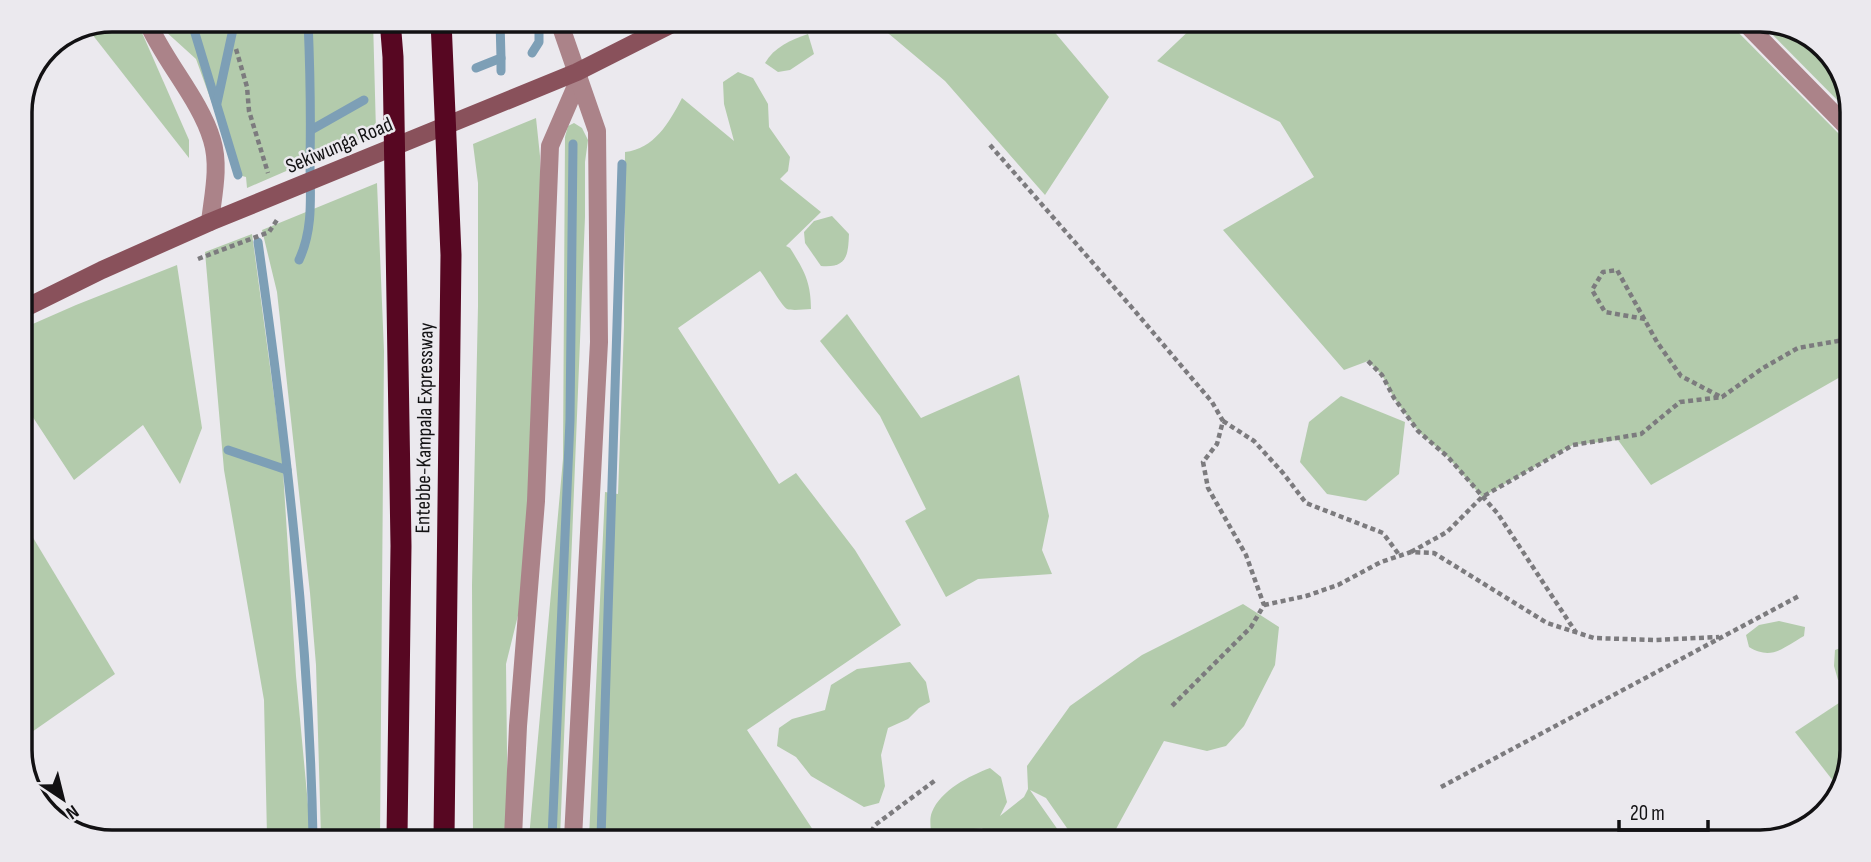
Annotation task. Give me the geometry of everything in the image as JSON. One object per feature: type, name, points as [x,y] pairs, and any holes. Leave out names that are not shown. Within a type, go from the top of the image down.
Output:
[{"type":"highway","name":"Entebbe-Kampala Expressway","points":[[391,32],[401,546],[397,830]]},
{"type":"highway","name":"Entebbe-Kampala Expressway","points":[[441,32],[451,255],[444,830]]},
{"type":"main road","name":"Sekiwunga Road","points":[[32,305],[210,222],[573,76],[657,32]]},
{"type":"street","points":[[152,32],[203,118],[213,141],[216,169],[210,222]]},
{"type":"street","points":[[562,32],[573,76],[597,131],[599,342],[573,830]]},
{"type":"street","points":[[1754,32],[1839,119]]},
{"type":"street","points":[[513,830],[519,713],[536,501],[550,146],[573,76]]},
{"type":"path","points":[[236,49],[247,87],[249,111],[272,183]]},
{"type":"path","points":[[990,145],[1204,392],[1223,421],[1254,441],[1306,503],[1383,533],[1400,556]]},
{"type":"path","points":[[198,259],[269,232],[282,213]]},
{"type":"path","points":[[1644,319],[1605,312],[1592,290],[1604,272],[1617,270],[1657,342],[1681,376],[1722,397]]},
{"type":"path","points":[[1170,708],[1251,627],[1264,605],[1328,589],[1381,562],[1411,552],[1447,532],[1482,497],[1573,445],[1642,434],[1680,402],[1722,397],[1763,368],[1798,348],[1839,341]]},
{"type":"path","points":[[1368,361],[1382,375],[1394,398],[1419,431],[1448,457],[1497,514],[1576,632]]},
{"type":"path","points":[[1223,421],[1217,443],[1203,462],[1208,488],[1246,555],[1264,605]]},
{"type":"path","points":[[1411,552],[1434,553],[1548,623],[1594,638],[1719,638]]},
{"type":"path","points":[[1441,787],[1799,596]]},
{"type":"path","points":[[872,830],[874,825],[937,779]]},
{"type":"green space","points":[[142,32],[189,140],[189,158],[92,34]]},
{"type":"green space","points":[[166,32],[373,32],[376,132],[247,188],[246,177],[238,175],[196,59]]},
{"type":"green space","points":[[887,32],[1055,32],[1109,97],[1045,195],[945,81]]},
{"type":"green space","points":[[1188,32],[1738,32],[1839,134],[1839,377],[1651,485],[1618,440],[1573,445],[1482,497],[1448,457],[1418,431],[1394,398],[1382,375],[1368,361],[1344,370],[1223,230],[1314,177],[1280,122],[1157,61]]},
{"type":"green space","points":[[1771,33],[1800,42],[1816,55],[1829,71],[1839,101]]},
{"type":"green space","points":[[808,34],[814,54],[790,70],[778,72],[765,63],[778,48]]},
{"type":"green space","points":[[738,72],[753,78],[768,104],[769,127],[790,157],[788,171],[780,179],[821,212],[786,246],[790,248],[806,277],[811,309],[787,309],[760,271],[678,328],[779,484],[796,473],[855,550],[901,625],[747,730],[813,830],[589,830],[605,492],[618,494],[624,326],[625,152],[644,146],[660,133],[682,98],[734,141],[724,104],[723,82]]},
{"type":"green space","points":[[536,118],[540,156],[540,254],[523,595],[506,664],[508,830],[473,830],[472,585],[478,306],[478,183],[473,144]]},
{"type":"green space","points":[[574,123],[582,128],[588,140],[585,162],[560,830],[530,830],[563,459],[565,137],[568,126]]},
{"type":"green space","points":[[377,183],[384,351],[380,830],[321,830],[316,665],[310,593],[277,292],[262,230]]},
{"type":"green space","points":[[832,216],[849,234],[847,254],[841,263],[821,266],[805,243],[804,232],[814,221]]},
{"type":"green space","points":[[252,234],[282,455],[296,676],[310,830],[267,830],[264,700],[224,470],[205,252]]},
{"type":"green space","points":[[177,265],[202,428],[180,484],[143,425],[74,480],[32,416],[32,324]]},
{"type":"green space","points":[[847,314],[921,418],[1019,375],[1049,516],[1042,550],[1052,574],[978,579],[946,597],[905,521],[926,509],[880,416],[820,341]]},
{"type":"green space","points":[[1341,396],[1405,422],[1399,474],[1366,501],[1327,494],[1300,462],[1309,422]]},
{"type":"green space","points":[[32,536],[115,674],[32,732]]},
{"type":"green space","points":[[1243,604],[1279,627],[1275,665],[1244,726],[1226,746],[1207,751],[1164,741],[1115,830],[1068,830],[1046,798],[1030,790],[1058,830],[931,830],[931,815],[942,797],[965,780],[990,768],[1001,777],[1007,802],[1000,816],[1024,797],[1028,789],[1027,766],[1070,706],[1142,655]]},
{"type":"green space","points":[[1779,621],[1805,627],[1804,636],[1771,653],[1749,647],[1746,635],[1759,625]]},
{"type":"green space","points":[[1840,648],[1840,680],[1834,666],[1835,650]]},
{"type":"green space","points":[[910,662],[926,682],[930,702],[908,719],[888,728],[881,755],[885,786],[879,803],[864,807],[811,776],[796,757],[777,746],[779,728],[792,719],[825,710],[831,685],[857,669]]},
{"type":"green space","points":[[1840,702],[1840,751],[1833,781],[1795,732]]},
{"type":"waterway","points":[[195,32],[238,175]]},
{"type":"waterway","points":[[217,103],[232,32]]},
{"type":"waterway","points":[[299,260],[307,236],[310,211],[308,32]]},
{"type":"waterway","points":[[476,68],[501,58],[500,32]]},
{"type":"waterway","points":[[532,53],[539,42],[539,32]]},
{"type":"waterway","points":[[501,58],[501,71]]},
{"type":"waterway","points":[[311,130],[364,100]]},
{"type":"waterway","points":[[552,830],[570,420],[573,144]]},
{"type":"waterway","points":[[601,830],[622,164]]},
{"type":"waterway","points":[[258,242],[295,539],[307,688],[313,830]]},
{"type":"waterway","points":[[228,450],[287,470]]}]
